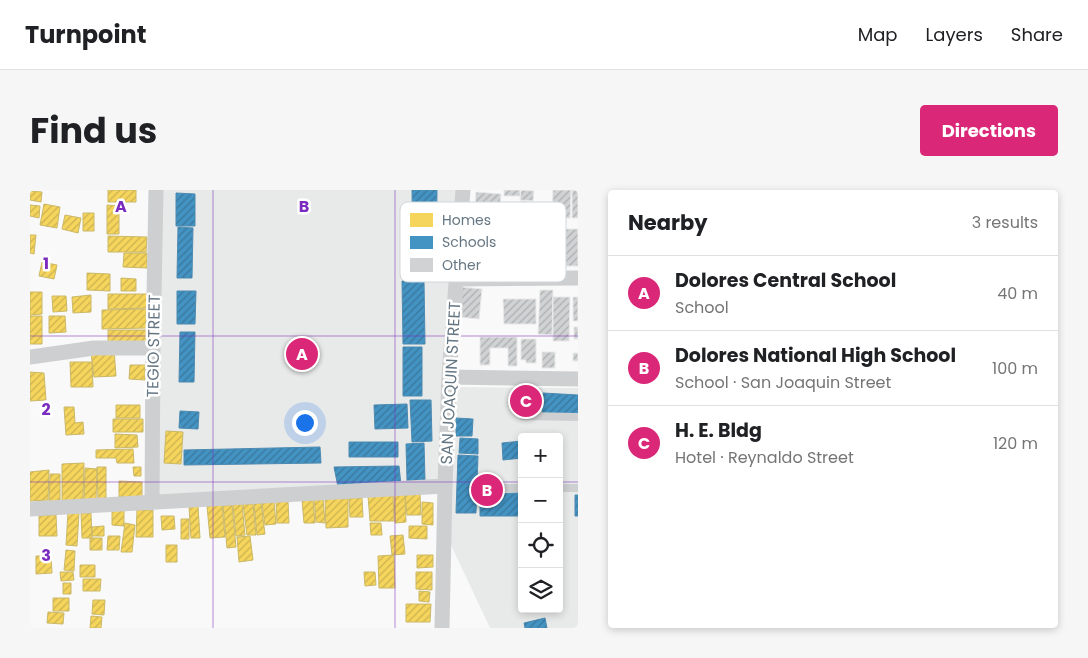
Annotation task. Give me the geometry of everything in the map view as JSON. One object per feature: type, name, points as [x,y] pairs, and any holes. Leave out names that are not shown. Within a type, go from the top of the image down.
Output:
[{"type":"street","name":"TEGIO STREET","points":[[152,503],[156,190]]},
{"type":"street","name":"SAN JOAQUIN STREET","points":[[442,628],[449,377],[455,282]]},
{"type":"street","points":[[30,357],[94,348],[153,348]]},
{"type":"street","points":[[449,377],[578,379]]},
{"type":"street","points":[[30,509],[445,486]]},
{"type":"lane","points":[[523,416],[578,417]]},
{"type":"lane","points":[[484,488],[518,488]]},
{"type":"lane","points":[[563,488],[578,488]]},
{"type":"shaded area","points":[[159,190],[458,190],[457,202],[400,202],[400,282],[453,282],[441,482],[155,501]]},
{"type":"shaded area","points":[[455,387],[578,388],[578,628],[490,628],[450,543]]},
{"type":"building: Homes","points":[[108,190],[136,190],[136,202],[108,202]]},
{"type":"building: Homes","points":[[30,191],[42,192],[41,202],[30,200]]},
{"type":"building: Homes","points":[[44,204],[60,207],[57,228],[40,225]]},
{"type":"building: Homes","points":[[30,205],[40,206],[39,218],[30,216]]},
{"type":"building: Homes","points":[[107,205],[119,206],[119,234],[107,234]]},
{"type":"building: Homes","points":[[83,213],[94,213],[94,231],[83,231]]},
{"type":"building: Homes","points":[[65,215],[81,218],[78,233],[62,229]]},
{"type":"building: Homes","points":[[30,235],[36,235],[34,254],[30,253]]},
{"type":"building: Homes","points":[[108,236],[147,237],[146,252],[108,252]]},
{"type":"building: Homes","points":[[124,253],[147,253],[147,268],[123,267]]},
{"type":"building: Homes","points":[[42,262],[57,265],[54,279],[39,276]]},
{"type":"building: Homes","points":[[87,273],[110,274],[110,291],[87,290]]},
{"type":"building: Homes","points":[[121,278],[136,279],[136,291],[121,291]]},
{"type":"building: Homes","points":[[30,292],[42,292],[42,314],[30,315]]},
{"type":"building: Homes","points":[[108,294],[147,294],[147,308],[108,309]]},
{"type":"building: Homes","points":[[91,295],[91,312],[73,313],[72,297]]},
{"type":"building: Homes","points":[[52,296],[66,296],[67,311],[53,312]]},
{"type":"building: Homes","points":[[146,309],[146,328],[102,329],[102,310]]},
{"type":"building: Homes","points":[[30,316],[42,316],[42,344],[30,344]]},
{"type":"building: Homes","points":[[49,316],[65,316],[66,332],[49,333]]},
{"type":"building: Homes","points":[[108,330],[146,330],[146,344],[108,344]]},
{"type":"building: Homes","points":[[114,349],[116,376],[94,377],[91,353]]},
{"type":"building: Homes","points":[[70,362],[92,362],[93,387],[71,387]]},
{"type":"building: Homes","points":[[130,365],[145,365],[145,380],[129,379]]},
{"type":"building: Homes","points":[[30,372],[44,373],[46,400],[30,401]]},
{"type":"building: Homes","points":[[116,405],[140,405],[140,418],[116,418]]},
{"type":"building: Homes","points":[[64,407],[74,407],[75,423],[83,422],[84,434],[66,435]]},
{"type":"building: Homes","points":[[113,419],[143,419],[143,432],[113,432]]},
{"type":"building: Homes","points":[[166,431],[183,432],[181,464],[164,463]]},
{"type":"building: Homes","points":[[115,434],[137,435],[138,447],[115,448]]},
{"type":"building: Homes","points":[[133,449],[134,463],[117,463],[116,458],[96,458],[96,450]]},
{"type":"building: Homes","points":[[84,463],[83,501],[62,502],[62,464]]},
{"type":"building: Homes","points":[[97,467],[106,467],[106,499],[98,499]]},
{"type":"building: Homes","points":[[133,467],[141,467],[141,476],[134,476]]},
{"type":"building: Homes","points":[[85,468],[97,469],[96,501],[84,501]]},
{"type":"building: Homes","points":[[49,470],[48,500],[30,501],[30,472]]},
{"type":"building: Homes","points":[[50,474],[60,474],[60,502],[49,502]]},
{"type":"building: Homes","points":[[119,481],[142,482],[142,497],[119,497]]},
{"type":"building: Homes","points":[[405,494],[420,494],[421,515],[407,515]]},
{"type":"building: Homes","points":[[393,495],[394,521],[370,521],[368,496]]},
{"type":"building: Homes","points":[[394,495],[405,495],[406,522],[395,523]]},
{"type":"building: Homes","points":[[314,498],[323,498],[325,523],[316,522]]},
{"type":"building: Homes","points":[[325,498],[348,499],[348,527],[326,528]]},
{"type":"building: Homes","points":[[349,498],[362,498],[363,517],[350,517]]},
{"type":"building: Homes","points":[[302,500],[313,500],[315,523],[304,523]]},
{"type":"building: Homes","points":[[288,501],[289,523],[277,523],[276,502]]},
{"type":"building: Homes","points":[[274,502],[276,524],[265,525],[262,503]]},
{"type":"building: Homes","points":[[422,502],[433,503],[433,525],[422,524]]},
{"type":"building: Homes","points":[[261,503],[265,534],[257,535],[254,504]]},
{"type":"building: Homes","points":[[242,504],[245,535],[236,536],[233,505]]},
{"type":"building: Homes","points":[[243,504],[253,504],[256,535],[247,535]]},
{"type":"building: Homes","points":[[222,505],[225,537],[210,538],[207,506]]},
{"type":"building: Homes","points":[[232,505],[236,547],[227,548],[223,506]]},
{"type":"building: Homes","points":[[198,506],[200,538],[191,538],[189,507]]},
{"type":"building: Homes","points":[[112,510],[124,510],[124,526],[112,525]]},
{"type":"building: Homes","points":[[137,510],[153,510],[153,537],[136,537]]},
{"type":"building: Homes","points":[[68,512],[79,513],[77,546],[66,545]]},
{"type":"building: Homes","points":[[81,513],[91,513],[92,538],[82,538]]},
{"type":"building: Homes","points":[[56,515],[57,536],[39,536],[39,516]]},
{"type":"building: Homes","points":[[161,516],[174,516],[175,529],[162,530]]},
{"type":"building: Homes","points":[[181,519],[189,519],[189,539],[181,539]]},
{"type":"building: Homes","points":[[125,523],[135,525],[132,552],[121,552]]},
{"type":"building: Homes","points":[[370,523],[381,523],[382,535],[371,535]]},
{"type":"building: Homes","points":[[104,526],[104,536],[92,536],[92,527]]},
{"type":"building: Homes","points":[[409,526],[427,526],[427,539],[409,538]]},
{"type":"building: Homes","points":[[403,535],[405,554],[392,555],[390,536]]},
{"type":"building: Homes","points":[[108,536],[120,536],[119,550],[107,550]]},
{"type":"building: Homes","points":[[250,536],[253,560],[239,562],[237,537]]},
{"type":"building: Homes","points":[[90,538],[102,538],[102,550],[90,550]]},
{"type":"building: Homes","points":[[166,545],[177,545],[177,562],[166,562]]},
{"type":"building: Homes","points":[[66,550],[75,551],[74,571],[64,570]]},
{"type":"building: Homes","points":[[394,555],[395,588],[379,588],[378,556]]},
{"type":"building: Homes","points":[[417,555],[433,555],[433,567],[417,568]]},
{"type":"building: Homes","points":[[36,556],[51,556],[52,573],[36,574]]},
{"type":"building: Homes","points":[[80,565],[95,565],[95,577],[80,577]]},
{"type":"building: Homes","points":[[60,572],[73,572],[74,580],[61,581]]},
{"type":"building: Homes","points":[[364,572],[375,572],[376,585],[365,586]]},
{"type":"building: Homes","points":[[416,572],[432,572],[432,590],[416,589]]},
{"type":"building: Homes","points":[[83,579],[101,579],[100,591],[83,591]]},
{"type":"building: Homes","points":[[63,583],[71,583],[71,594],[63,594]]},
{"type":"building: Homes","points":[[419,591],[430,592],[429,602],[419,601]]},
{"type":"building: Homes","points":[[53,598],[69,598],[69,611],[53,611]]},
{"type":"building: Homes","points":[[93,600],[105,600],[104,615],[92,614]]},
{"type":"building: Homes","points":[[406,604],[431,604],[430,622],[406,622]]},
{"type":"building: Homes","points":[[48,612],[64,613],[63,624],[47,623]]},
{"type":"building: Homes","points":[[91,616],[102,617],[101,628],[90,628]]},
{"type":"building: Schools","points":[[412,190],[437,190],[437,202],[412,202]]},
{"type":"building: Schools","points":[[176,193],[195,194],[195,226],[176,226]]},
{"type":"building: Schools","points":[[178,227],[193,228],[192,278],[177,278]]},
{"type":"building: Schools","points":[[402,282],[424,282],[425,344],[403,344]]},
{"type":"building: Schools","points":[[177,291],[196,291],[195,324],[177,324]]},
{"type":"building: Schools","points":[[180,332],[195,332],[194,382],[179,382]]},
{"type":"building: Schools","points":[[403,347],[422,347],[422,396],[403,396]]},
{"type":"building: Schools","points":[[514,391],[536,391],[536,411],[514,411]]},
{"type":"building: Schools","points":[[543,393],[578,395],[578,416],[542,414]]},
{"type":"building: Schools","points":[[410,400],[431,400],[432,441],[412,442]]},
{"type":"building: Schools","points":[[407,404],[408,428],[375,429],[374,405]]},
{"type":"building: Schools","points":[[180,411],[199,412],[198,429],[179,428]]},
{"type":"building: Schools","points":[[456,418],[473,419],[472,436],[456,436]]},
{"type":"building: Schools","points":[[460,438],[478,439],[478,454],[459,453]]},
{"type":"building: Schools","points":[[518,441],[518,458],[503,460],[502,443]]},
{"type":"building: Schools","points":[[349,442],[398,442],[398,457],[349,457]]},
{"type":"building: Schools","points":[[424,443],[425,480],[407,481],[406,444]]},
{"type":"building: Schools","points":[[320,447],[321,463],[184,465],[184,450]]},
{"type":"building: Schools","points":[[458,455],[478,456],[476,513],[456,513]]},
{"type":"building: Schools","points":[[399,466],[401,485],[338,487],[334,467]]},
{"type":"building: Schools","points":[[518,493],[518,516],[480,516],[480,494]]},
{"type":"building: Schools","points":[[575,495],[578,495],[578,516],[575,516]]},
{"type":"building: Schools","points":[[545,618],[547,628],[525,628],[524,623]]},
{"type":"building: Other","points":[[504,190],[520,190],[520,196],[504,196]]},
{"type":"building: Other","points":[[521,190],[534,191],[533,201],[520,200]]},
{"type":"building: Other","points":[[553,190],[571,190],[570,218],[566,218],[566,202],[553,202]]},
{"type":"building: Other","points":[[572,190],[578,190],[578,218],[572,218]]},
{"type":"building: Other","points":[[476,192],[501,194],[500,202],[475,202]]},
{"type":"building: Other","points":[[566,229],[578,229],[578,266],[566,266]]},
{"type":"building: Other","points":[[461,287],[482,289],[479,319],[458,317]]},
{"type":"building: Other","points":[[540,290],[553,290],[552,335],[538,334]]},
{"type":"building: Other","points":[[553,297],[570,297],[569,341],[553,341]]},
{"type":"building: Other","points":[[573,297],[578,297],[578,321],[573,321]]},
{"type":"building: Other","points":[[503,299],[536,299],[536,324],[504,324]]},
{"type":"building: Other","points":[[574,327],[578,327],[578,339],[574,339]]},
{"type":"building: Other","points":[[480,337],[517,337],[517,366],[508,366],[508,348],[490,348],[490,365],[480,365]]},
{"type":"building: Other","points":[[521,339],[536,339],[536,363],[526,363],[526,360],[521,360]]},
{"type":"building: Other","points":[[542,352],[555,352],[555,368],[542,368]]},
{"type":"building: Other","points":[[573,353],[578,353],[578,361],[573,361]]},
{"type":"place","name":"Dolores Central School","points":[[302,354]]},
{"type":"place","name":"H. E. Bldg","points":[[526,401]]},
{"type":"place","name":"Dolores National High School","points":[[487,490]]}]
